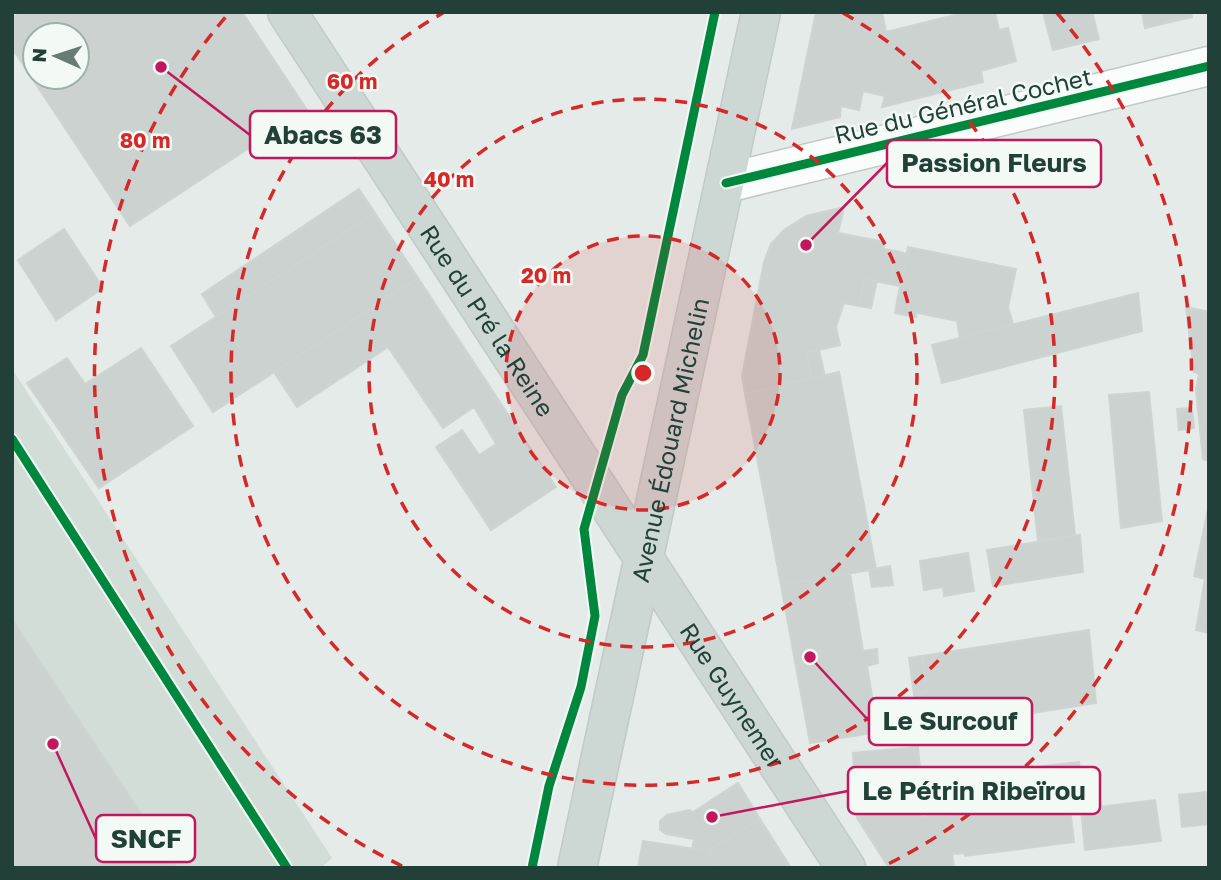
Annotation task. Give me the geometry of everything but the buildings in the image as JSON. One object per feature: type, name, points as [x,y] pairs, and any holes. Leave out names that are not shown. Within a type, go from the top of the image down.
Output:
[{"type":"main road","name":"Rue du Pré la Reine","points":[[287,12],[643,559]]},
{"type":"main road","name":"Avenue Édouard Michelin","points":[[577,868],[761,12]]},
{"type":"main road","name":"Rue Guynemer","points":[[643,559],[846,868]]},
{"type":"street","name":"Rue du Général Cochet","points":[[726,183],[1209,66]]},
{"type":"shaded area","points":[[12,369],[332,858],[321,868],[12,868]]},
{"type":"cycle path","points":[[532,868],[549,786],[581,687],[595,616],[584,529],[622,395],[643,355],[715,12]]},
{"type":"cycle path","points":[[726,183],[1209,66]]},
{"type":"cycle path","points":[[12,439],[287,868]]},
{"type":"place","name":"Abacs 63","points":[[161,67]]},
{"type":"place","name":"Passion Fleurs","points":[[806,245]]},
{"type":"place","name":"Le Surcouf","points":[[810,657]]},
{"type":"place","name":"SNCF","points":[[53,744]]},
{"type":"place","name":"Le Pétrin Ribeïrou","points":[[712,817]]}]
